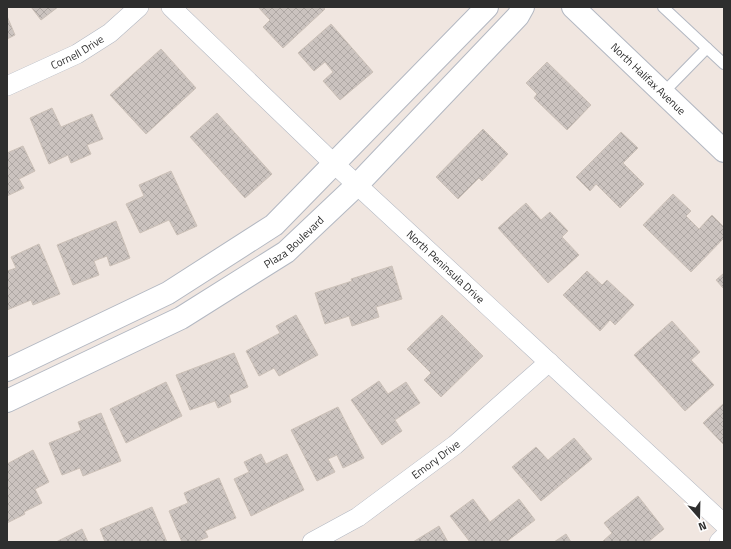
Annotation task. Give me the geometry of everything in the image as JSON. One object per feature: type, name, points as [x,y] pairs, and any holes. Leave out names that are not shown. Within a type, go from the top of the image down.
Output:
[{"type":"street","name":"Cornell Drive","points":[[7,86],[77,54],[110,33],[139,7]]},
{"type":"street","name":"North Peninsula Drive","points":[[170,7],[334,163],[724,524]]},
{"type":"street","points":[[7,370],[174,289],[274,225],[487,7]]},
{"type":"street","name":"Plaza Boulevard","points":[[7,401],[181,318],[286,252],[358,184],[518,16],[523,7]]},
{"type":"street","name":"North Halifax Avenue","points":[[573,7],[724,151]]},
{"type":"street","name":"Emory Drive","points":[[312,542],[358,517],[455,445],[549,362]]},
{"type":"street","points":[[719,542],[724,537]]},
{"type":"lane","points":[[663,7],[724,64]]},
{"type":"lane","points":[[663,93],[707,48]]},
{"type":"building","points":[[31,7],[58,7],[41,20]]},
{"type":"building","points":[[258,7],[323,7],[325,9],[283,48],[263,27],[270,20]]},
{"type":"building","points":[[7,16],[15,35],[7,39]]},
{"type":"building","points":[[331,24],[373,72],[340,100],[323,81],[333,72],[325,62],[314,71],[298,53]]},
{"type":"building","points":[[161,49],[196,88],[146,134],[110,95]]},
{"type":"building","points":[[547,62],[591,105],[567,130],[534,98],[537,94],[526,83]]},
{"type":"building","points":[[52,108],[61,127],[92,114],[103,139],[87,145],[91,154],[71,163],[68,155],[49,164],[30,118]]},
{"type":"building","points":[[217,113],[272,174],[245,198],[190,137]]},
{"type":"building","points":[[483,129],[508,154],[482,181],[479,178],[458,199],[436,177]]},
{"type":"building","points":[[621,132],[638,148],[623,163],[644,184],[620,208],[596,184],[590,191],[576,177]]},
{"type":"building","points":[[23,146],[35,171],[19,179],[24,188],[7,196],[7,153]]},
{"type":"building","points":[[171,171],[197,226],[177,235],[169,220],[140,233],[126,204],[144,196],[139,185]]},
{"type":"building","points":[[673,194],[691,211],[686,216],[699,229],[712,215],[724,227],[724,238],[691,272],[643,225]]},
{"type":"building","points":[[526,203],[541,220],[550,212],[568,231],[562,237],[579,255],[548,283],[498,228]]},
{"type":"building","points":[[116,221],[130,258],[110,266],[107,256],[94,261],[99,275],[73,285],[57,245]]},
{"type":"building","points":[[39,244],[60,294],[33,305],[31,300],[7,310],[7,271],[16,268],[11,257]]},
{"type":"building","points":[[392,266],[402,299],[376,307],[379,317],[352,326],[349,316],[325,324],[315,293],[352,281],[351,279]]},
{"type":"building","points":[[587,271],[602,285],[607,280],[634,305],[615,325],[610,320],[600,331],[563,295]]},
{"type":"building","points":[[724,273],[724,289],[716,280]]},
{"type":"building","points":[[296,315],[318,355],[279,376],[274,368],[259,376],[246,351],[280,333],[276,326]]},
{"type":"building","points":[[442,315],[483,356],[441,397],[424,380],[431,373],[407,349]]},
{"type":"building","points":[[672,321],[700,352],[691,360],[714,385],[685,411],[634,355]]},
{"type":"building","points":[[234,353],[248,387],[229,395],[231,402],[218,408],[215,401],[190,410],[176,375]]},
{"type":"building","points":[[379,381],[388,394],[406,382],[420,403],[395,420],[402,431],[382,445],[351,400]]},
{"type":"building","points":[[166,382],[182,416],[126,443],[110,409]]},
{"type":"building","points":[[724,403],[724,445],[703,423]]},
{"type":"building","points":[[338,407],[364,458],[343,468],[337,455],[328,459],[335,472],[317,481],[291,430]]},
{"type":"building","points":[[101,413],[121,461],[83,476],[80,468],[62,475],[49,443],[81,430],[78,422]]},
{"type":"building","points":[[574,438],[592,459],[541,501],[512,467],[536,447],[548,460]]},
{"type":"building","points":[[33,450],[49,482],[35,489],[42,503],[7,523],[7,464]]},
{"type":"building","points":[[261,454],[266,464],[287,454],[304,490],[251,516],[234,479],[249,472],[244,462]]},
{"type":"building","points":[[219,478],[236,518],[205,531],[208,537],[196,542],[182,542],[169,511],[188,503],[184,493]]},
{"type":"building","points":[[638,496],[664,529],[648,542],[602,542],[612,533],[604,523]]},
{"type":"building","points":[[473,499],[490,522],[519,499],[535,520],[506,542],[470,542],[450,516]]},
{"type":"building","points":[[152,507],[167,542],[105,542],[100,529]]},
{"type":"building","points":[[439,526],[448,542],[413,542]]},
{"type":"building","points":[[82,529],[88,542],[56,542]]},
{"type":"building","points":[[566,534],[571,542],[554,542]]}]
